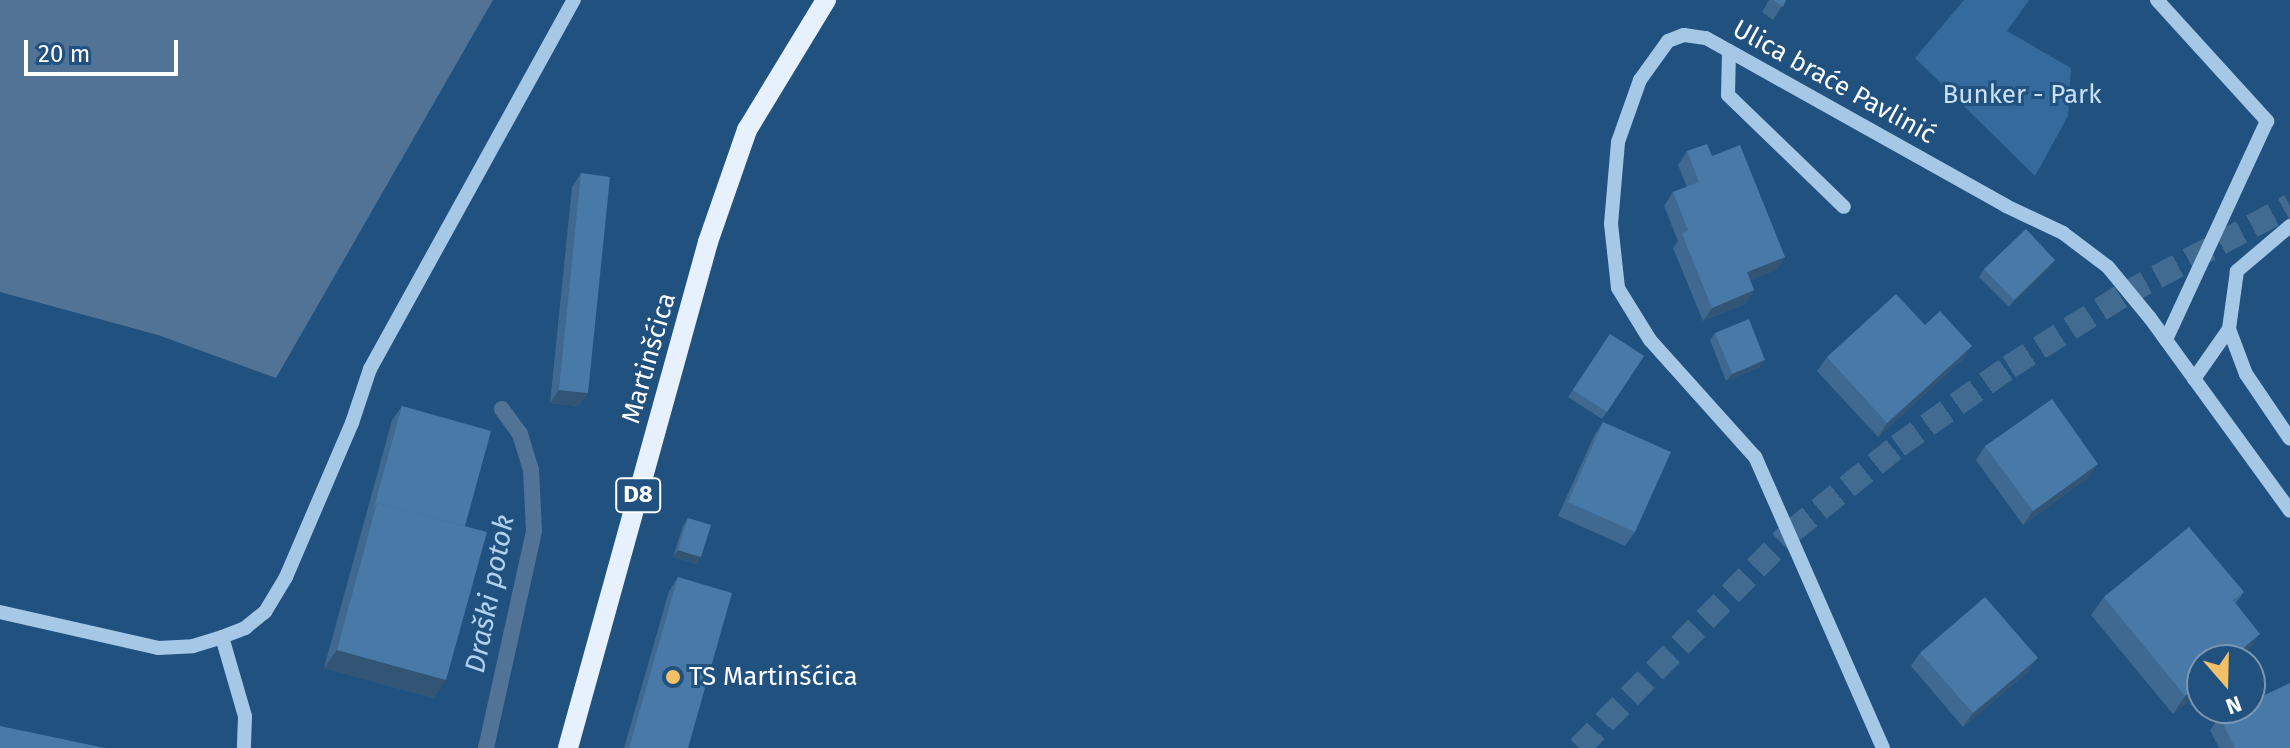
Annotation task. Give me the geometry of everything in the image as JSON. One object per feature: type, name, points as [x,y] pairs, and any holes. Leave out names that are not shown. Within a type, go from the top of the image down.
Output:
[{"type":"main road","name":"Martinšćica","points":[[568,748],[713,228],[747,130],[826,0]]},
{"type":"street","points":[[0,612],[158,648],[193,646],[222,637],[245,628],[265,612],[286,577],[352,423],[370,369],[574,0]]},
{"type":"street","points":[[2157,0],[2267,121],[2166,340]]},
{"type":"street","name":"Ulica braće Pavlinić","points":[[1883,748],[1755,457],[1650,340],[1618,288],[1611,224],[1618,142],[1640,80],[1668,41],[1684,35],[1706,38],[2006,206],[2063,233],[2108,267],[2166,340],[2290,511]]},
{"type":"street","points":[[1729,51],[1728,95],[1844,207]]},
{"type":"street","points":[[2194,379],[2229,329],[2237,271],[2290,226]]},
{"type":"street","points":[[2229,329],[2246,374],[2290,439]]},
{"type":"street","points":[[222,637],[245,716],[244,748]]},
{"type":"green space","name":"Bunker - Park","points":[[1964,0],[2029,0],[2007,31],[2071,68],[2068,116],[2035,176],[1915,58]]},
{"type":"shaded area","points":[[0,0],[493,0],[276,378],[158,335],[0,292]]},
{"type":"building","points":[[1773,0],[1786,0],[1783,7]]},
{"type":"building","points":[[1707,144],[1712,156],[1740,145],[1785,257],[1747,272],[1754,290],[1712,308],[1682,234],[1688,230],[1673,192],[1699,182],[1687,151]]},
{"type":"building","points":[[581,173],[610,177],[588,393],[559,390]]},
{"type":"building","points":[[2026,229],[2055,260],[2014,300],[1984,269]]},
{"type":"building","points":[[1896,294],[1925,325],[1940,311],[1972,346],[1887,423],[1827,357]]},
{"type":"building","points":[[1749,319],[1765,360],[1732,374],[1715,333]]},
{"type":"building","points":[[1610,334],[1644,356],[1607,412],[1573,390]]},
{"type":"building","points":[[2052,399],[2098,464],[2033,511],[1985,446]]},
{"type":"building","points":[[402,406],[491,431],[465,526],[377,503],[374,507]]},
{"type":"building","points":[[1603,422],[1671,452],[1635,532],[1568,502]]},
{"type":"building","points":[[377,503],[487,532],[446,680],[337,650]]},
{"type":"building","points":[[688,518],[711,525],[701,557],[678,550]]},
{"type":"building","points":[[2189,527],[2244,592],[2233,600],[2260,634],[2248,644],[2186,644],[2185,696],[2104,597]]},
{"type":"building","name":"TS Martinšćica","points":[[678,577],[732,593],[688,748],[629,748]]},
{"type":"building","points":[[1985,597],[2038,658],[1973,713],[1920,653]]},
{"type":"building","points":[[2290,683],[2290,748],[2235,748],[2223,724],[2266,724],[2266,694]]},
{"type":"building","points":[[0,726],[105,748],[0,748]]},
{"type":"waterway","name":"Draški potok","points":[[486,748],[534,531],[531,470],[520,434],[502,409]]},
{"type":"tunnel","points":[[1579,748],[1791,532],[1898,446],[2009,367],[2125,294],[2290,206]]},
{"type":"place","name":"TS Martinšćica","points":[[673,677]]}]
